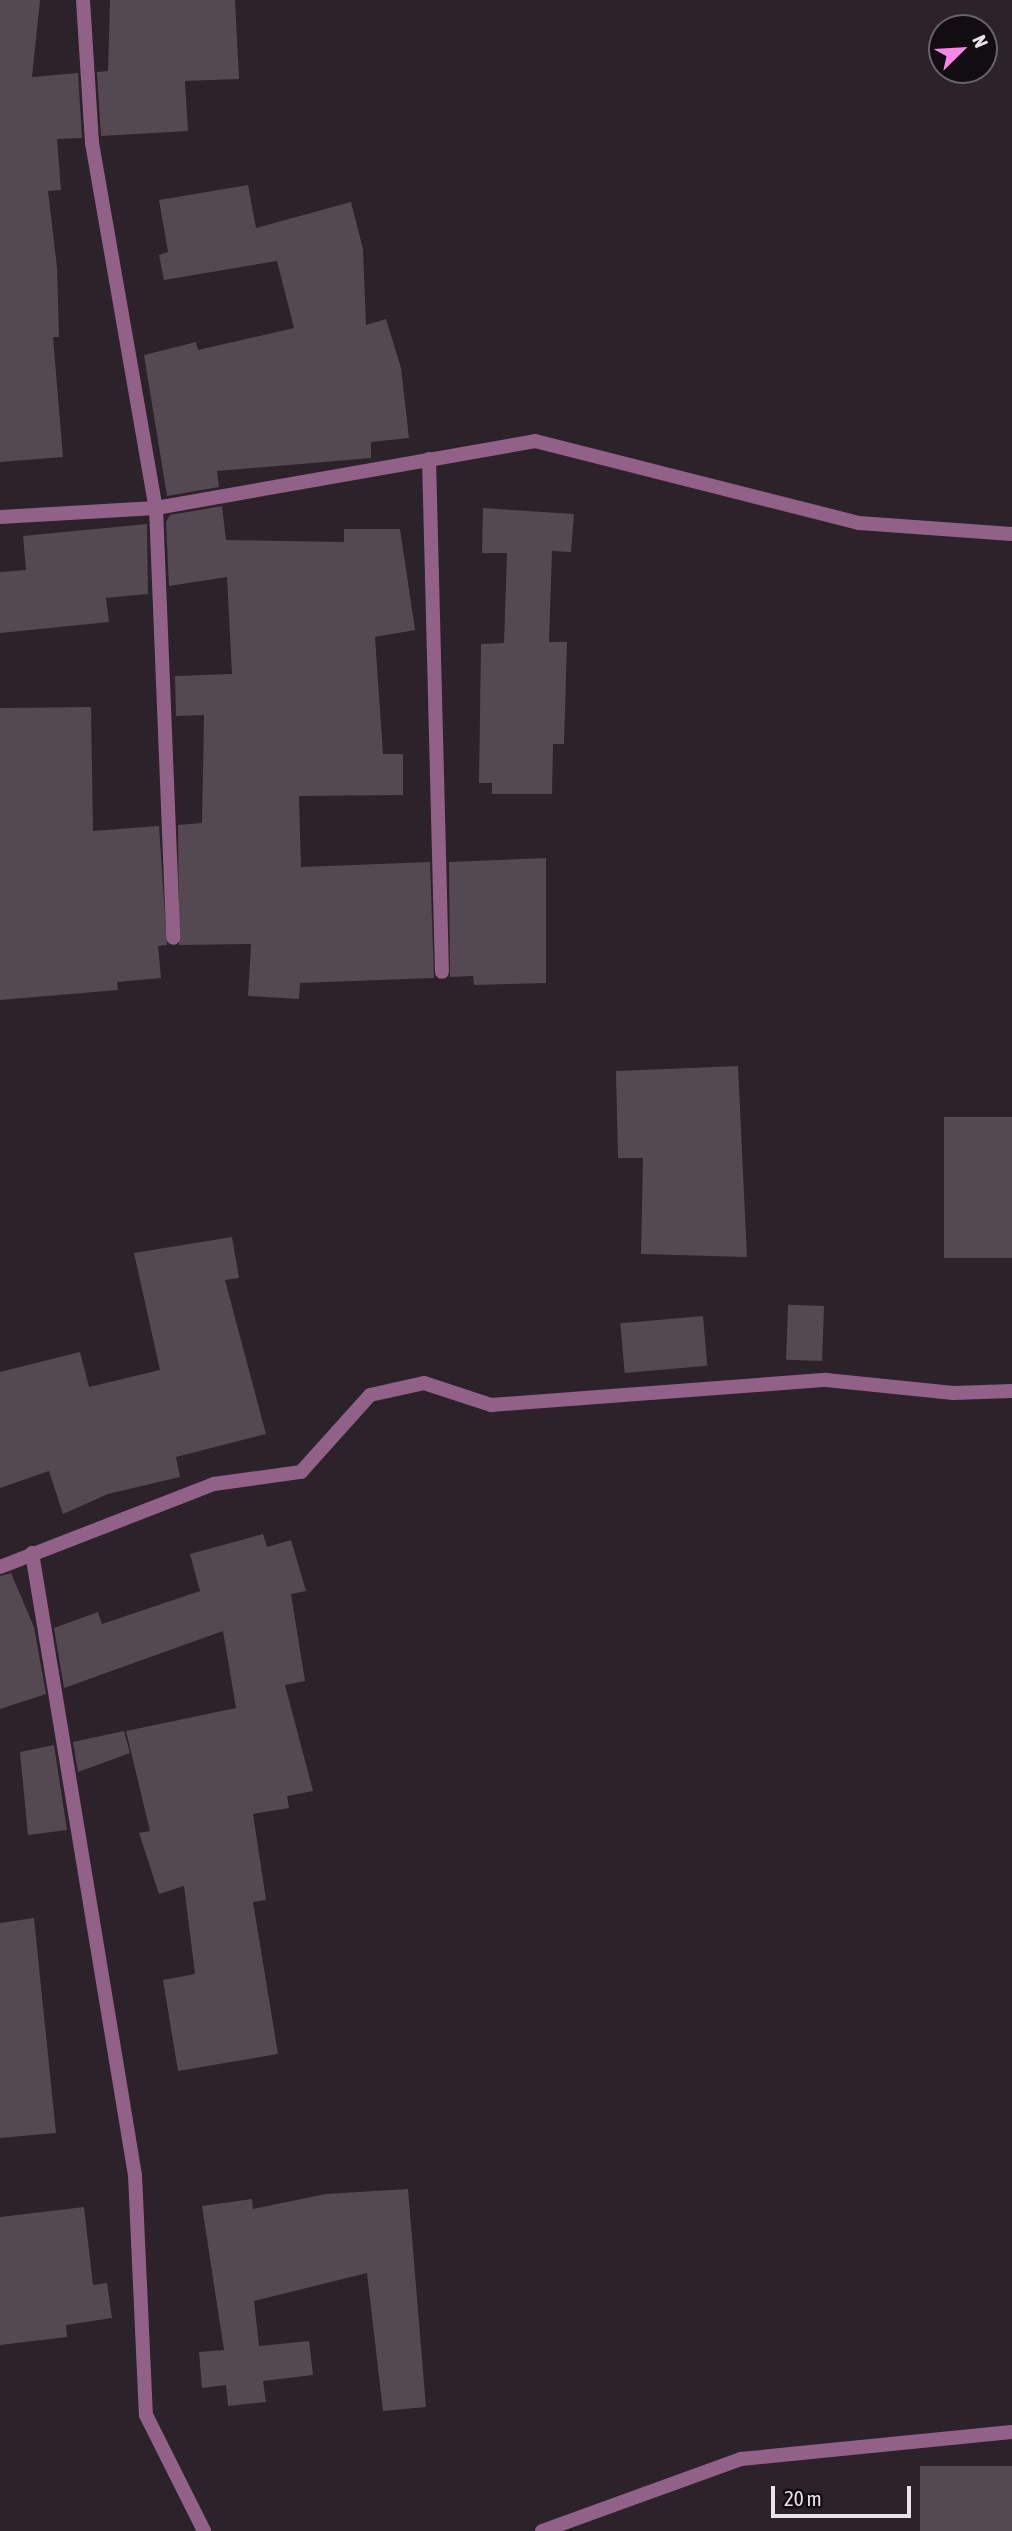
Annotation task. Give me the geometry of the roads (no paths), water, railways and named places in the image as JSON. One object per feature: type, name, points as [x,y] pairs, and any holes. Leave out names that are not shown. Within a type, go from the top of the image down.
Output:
[{"type":"street","points":[[83,0],[92,143],[156,508],[173,938]]},
{"type":"street","points":[[0,517],[156,508],[535,441],[859,523],[1012,534]]},
{"type":"street","points":[[429,459],[442,972]]},
{"type":"street","points":[[0,1567],[214,1484],[300,1472],[370,1395],[424,1383],[491,1405],[826,1380],[953,1393],[1012,1391]]},
{"type":"street","points":[[32,1553],[135,2175],[146,2415],[204,2531]]},
{"type":"street","points":[[542,2531],[741,2459],[1012,2432]]}]
